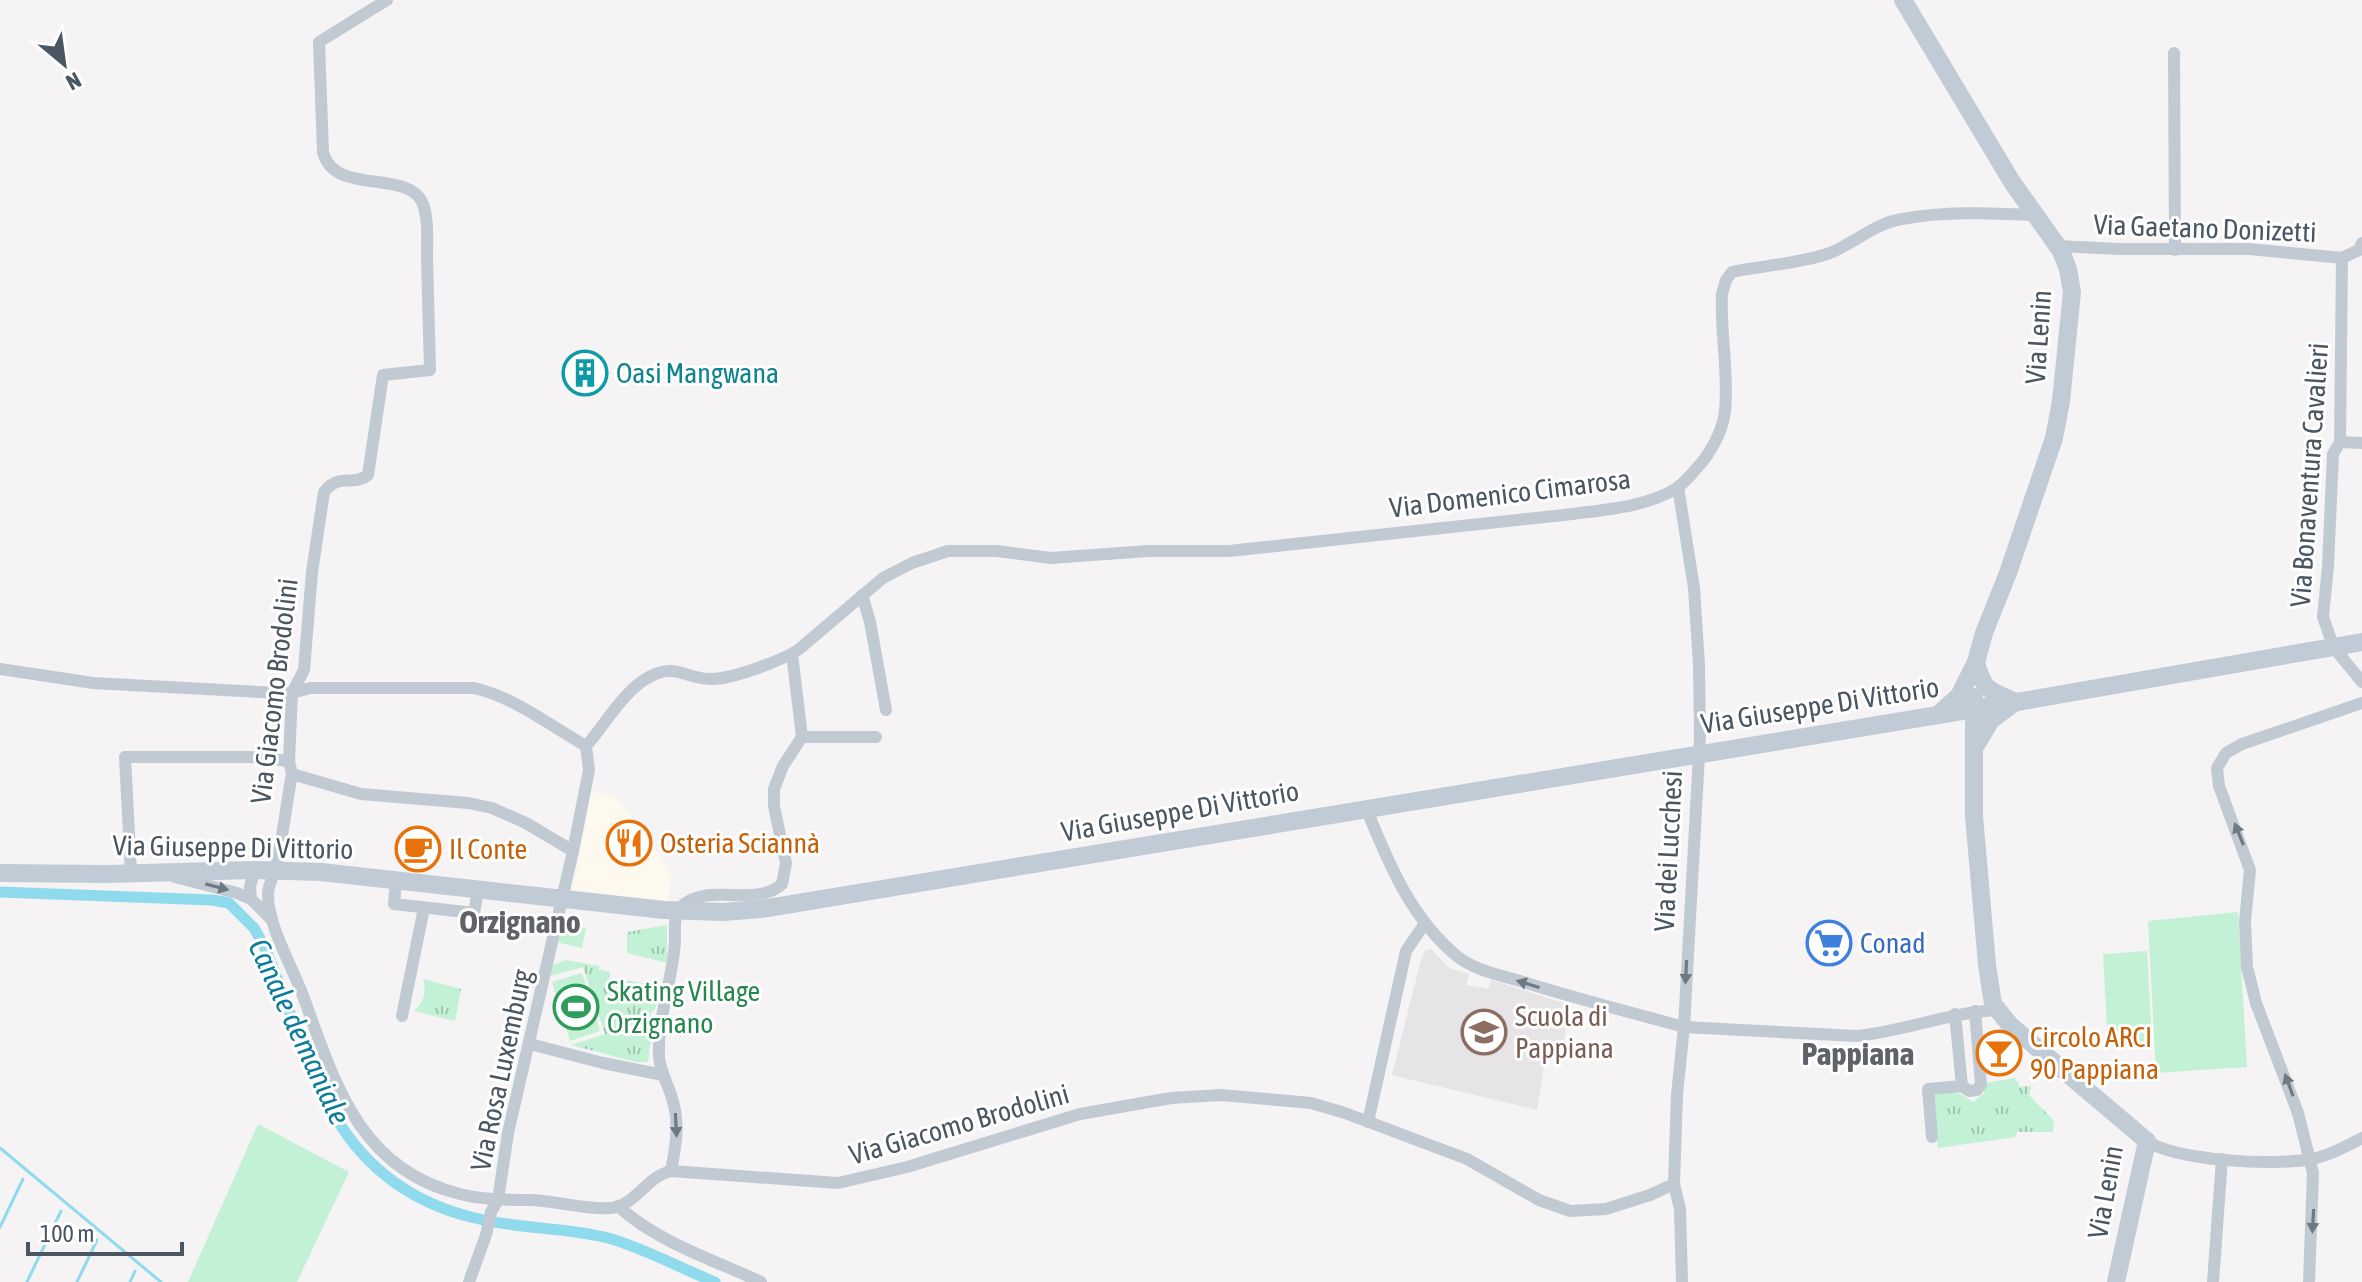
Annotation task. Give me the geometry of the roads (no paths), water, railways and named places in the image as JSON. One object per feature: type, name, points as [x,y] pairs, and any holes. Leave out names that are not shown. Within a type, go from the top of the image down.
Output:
[{"type":"main road","name":"Via Lenin","points":[[1903,0],[2032,215],[2057,246],[2068,269],[2072,292],[2058,422],[1976,662],[1959,696],[1939,714]]},
{"type":"main road","name":"Via Giuseppe Di Vittorio","points":[[0,873],[274,871],[396,880],[678,911],[723,912],[781,906],[2362,642]]},
{"type":"main road","name":"Via Lenin","points":[[1976,662],[1974,816],[1990,987],[1996,1010],[2147,1141],[2116,1282]]},
{"type":"main road","points":[[1976,662],[1987,690],[2017,702]]},
{"type":"main road","points":[[1974,748],[1991,720],[2017,702]]},
{"type":"main road","points":[[1939,714],[1964,726],[1974,748]]},
{"type":"street","name":"Via Giacomo Brodolini","points":[[387,0],[319,42],[323,152],[328,165],[337,172],[400,187],[413,192],[423,203],[430,370],[383,375],[368,475],[358,480],[338,480],[324,492],[312,572],[304,670],[292,693],[291,767],[268,893],[272,920],[333,1078],[355,1119],[384,1155],[415,1177],[461,1194],[498,1200],[536,1200],[609,1208],[618,1206]]},
{"type":"street","points":[[2174,53],[2175,250]]},
{"type":"street","name":"Via Domenico Cimarosa","points":[[586,746],[632,689],[656,674],[672,670],[717,679],[792,654],[862,595],[903,567],[948,551],[997,551],[1051,558],[1148,551],[1229,551],[1614,508],[1652,498],[1678,487],[1708,453],[1724,421],[1721,310],[1728,275],[1745,269],[1818,257],[1846,246],[1878,226],[1901,219],[1965,212],[2032,215]]},
{"type":"street","name":"Via Gaetano Donizetti","points":[[2057,246],[2355,251]]},
{"type":"street","name":"Via Bonaventura Cavalieri","points":[[2355,251],[2340,442],[2333,454],[2328,566],[2322,602],[2323,617],[2334,648],[2362,682]]},
{"type":"street","points":[[2340,442],[2362,443]]},
{"type":"street","name":"Via dei Lucchesi","points":[[1678,487],[1697,618],[1700,723],[1684,1027]]},
{"type":"street","points":[[862,595],[886,710]]},
{"type":"street","points":[[761,1282],[658,1234],[634,1221],[618,1206],[631,1199],[651,1179],[671,1171],[678,1134],[677,1120],[659,1059],[678,911],[695,897],[768,893],[782,884],[785,876],[786,863],[774,806],[774,789],[783,766],[802,737],[792,654]]},
{"type":"street","points":[[0,669],[93,683],[292,693],[310,688],[474,688],[488,691],[521,708],[586,746]]},
{"type":"street","points":[[2309,1282],[2313,1173],[2298,1113],[2256,1003],[2247,967],[2245,921],[2250,870],[2219,786],[2217,768],[2226,753],[2242,744],[2362,703]]},
{"type":"street","points":[[802,737],[876,737]]},
{"type":"street","name":"Via Rosa Luxemburg","points":[[469,1282],[491,1212],[498,1200],[508,1133],[564,899],[589,770],[586,746]]},
{"type":"street","points":[[131,873],[125,757],[250,757],[291,767],[361,794],[468,803],[492,808],[526,823],[573,851]]},
{"type":"street","points":[[1366,808],[1388,863],[1425,923],[1460,959],[1480,969],[1583,1001],[1684,1027],[1857,1036],[1955,1014],[1996,1010]]},
{"type":"street","points":[[251,899],[250,886],[255,870]]},
{"type":"street","points":[[152,872],[224,889],[251,899],[272,920]]},
{"type":"street","points":[[396,880],[394,904],[424,908],[474,913],[478,890]]},
{"type":"street","points":[[402,1016],[424,908]]},
{"type":"street","points":[[1368,1122],[1406,951],[1425,923]]},
{"type":"street","points":[[1932,1137],[1928,1089],[1962,1086],[1969,1091],[1977,1090],[1981,1084],[1975,1011]]},
{"type":"street","points":[[1955,1014],[1962,1086]]},
{"type":"street","points":[[1682,1282],[1680,1209],[1674,1184],[1677,1094],[1684,1027]]},
{"type":"street","points":[[530,1044],[663,1075]]},
{"type":"street","name":"Via Giacomo Brodolini","points":[[671,1171],[827,1183],[849,1181],[1080,1114],[1204,1095],[1311,1103],[1467,1159],[1539,1200],[1570,1211],[1606,1209],[1674,1184]]},
{"type":"street","points":[[2147,1141],[2168,1151],[2222,1159],[2309,1160],[2362,1138]]},
{"type":"street","points":[[2213,1282],[2222,1159]]},
{"type":"waterway","name":"Canale demaniale","points":[[0,892],[229,903],[254,928],[263,944],[305,1055],[336,1118],[363,1154],[395,1183],[453,1212],[491,1222],[608,1238],[715,1282]]},
{"type":"waterway","points":[[0,1148],[161,1282]]},
{"type":"waterway","points":[[0,1227],[23,1179]]},
{"type":"waterway","points":[[27,1282],[61,1211]]},
{"type":"waterway","points":[[77,1282],[97,1240]]},
{"type":"waterway","points":[[130,1282],[135,1271]]},
{"type":"place","name":"Oasi Mangwana","points":[[585,373]]},
{"type":"place","name":"Osteria Sciannà","points":[[629,843]]},
{"type":"place","name":"Il Conte","points":[[418,849]]},
{"type":"place","name":"Conad","points":[[1829,943]]},
{"type":"place","name":"Skating Village Orzignano","points":[[576,1007]]},
{"type":"place","name":"Scuola di Pappiana","points":[[1484,1032]]},
{"type":"place","name":"Circolo ARCI 90 Pappiana","points":[[1999,1053]]},
{"type":"district","name":"Orzignano","points":[[520,922]]},
{"type":"district","name":"Pappiana","points":[[1858,1054]]}]
